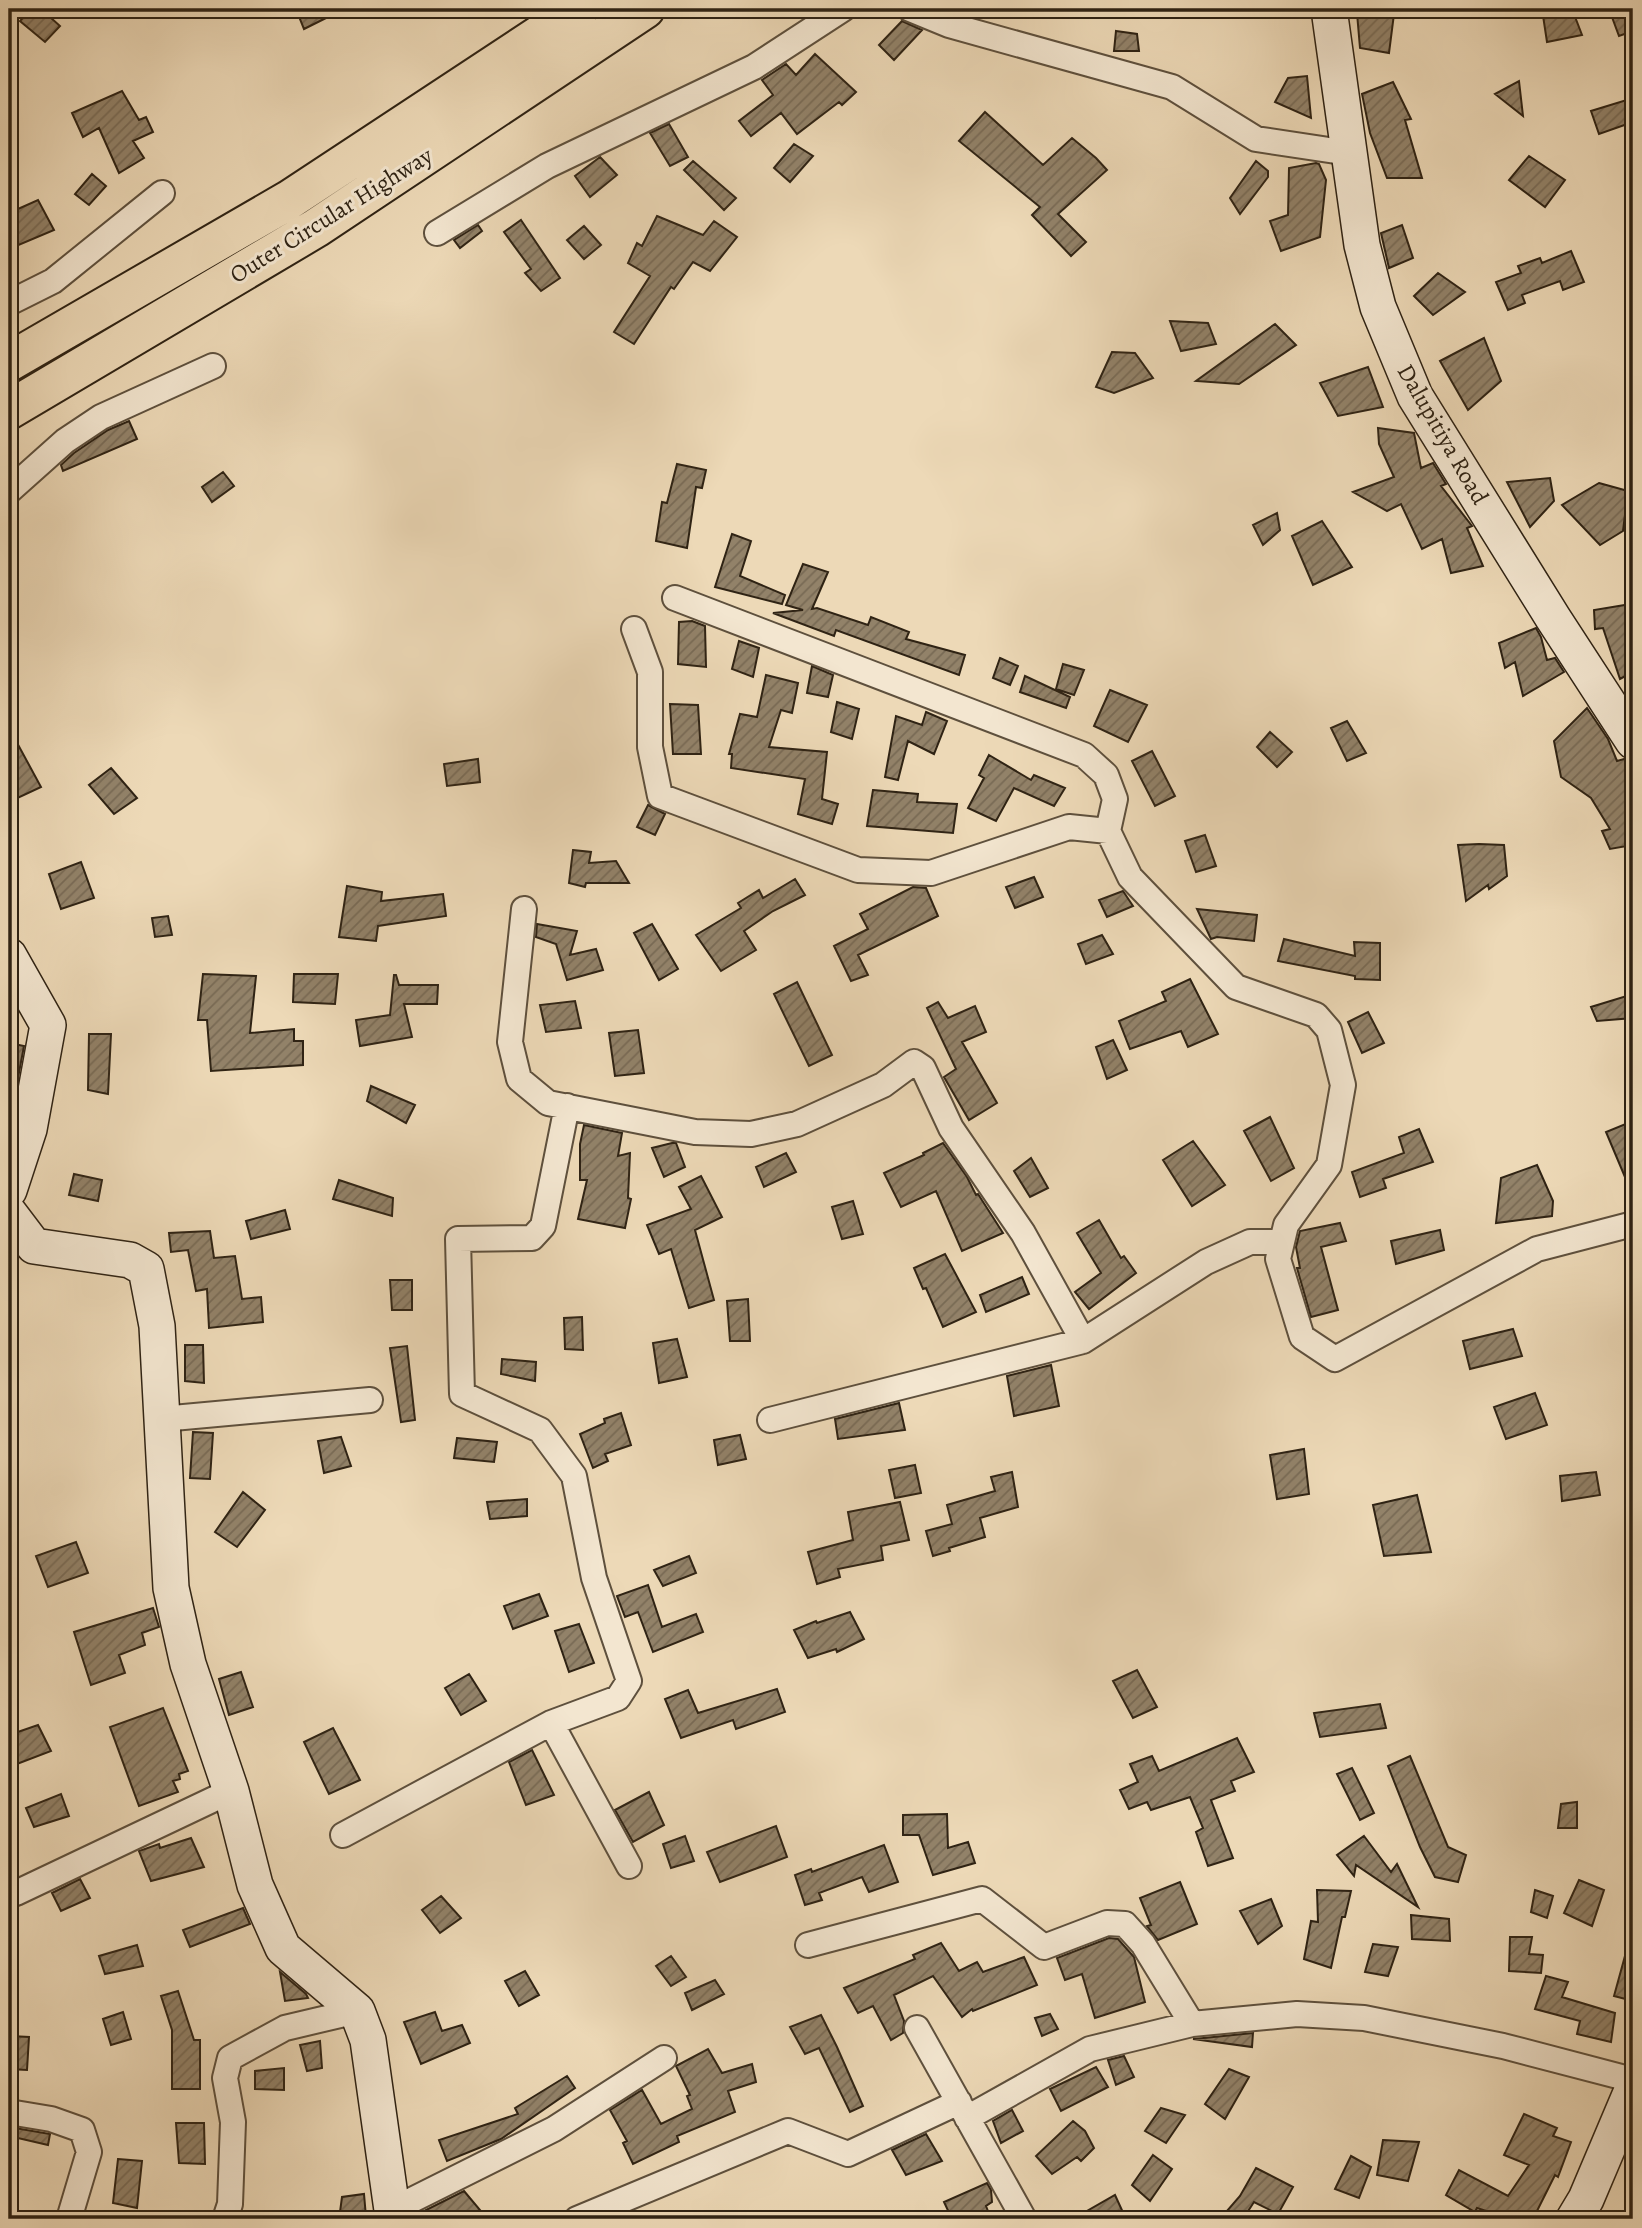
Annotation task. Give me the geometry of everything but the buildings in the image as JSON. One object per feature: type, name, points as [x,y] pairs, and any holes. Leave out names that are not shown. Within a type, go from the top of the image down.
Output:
[{"type":"highway","name":"Outer Circular Highway","points":[[9,362],[289,200],[579,9]]},
{"type":"highway","name":"Outer Circular Highway","points":[[9,410],[316,228],[645,9]]},
{"type":"street","points":[[437,233],[547,166],[754,67],[843,9]]},
{"type":"street","points":[[910,9],[949,25],[1172,87],[1256,139],[1349,153]]},
{"type":"street","name":"Dalupitiya Road","points":[[1329,9],[1362,245],[1378,307],[1415,396],[1633,741]]},
{"type":"street","points":[[9,303],[53,281],[162,193]]},
{"type":"street","points":[[9,491],[65,441],[102,416],[213,366]]},
{"type":"street","points":[[676,598],[1084,755],[1106,775],[1115,799],[1108,831],[1130,877],[1236,988],[1317,1015],[1329,1030],[1343,1085],[1329,1165],[1286,1225],[1278,1259],[1303,1337],[1335,1359],[1537,1249],[1633,1224]]},
{"type":"street","points":[[634,629],[649,671],[650,747],[660,796],[858,870],[931,873],[1069,827],[1108,831]]},
{"type":"street","points":[[524,909],[510,1042],[519,1079],[548,1103],[695,1132],[751,1134],[797,1124],[883,1085],[914,1062],[923,1068],[951,1128],[1023,1233],[1083,1341]]},
{"type":"street","points":[[9,956],[48,1025],[29,1129],[9,1190]]},
{"type":"street","points":[[343,1835],[551,1723],[618,1698],[629,1681],[594,1577],[574,1476],[540,1430],[462,1394],[458,1239],[532,1238],[543,1226],[567,1106]]},
{"type":"street","points":[[9,1213],[34,1246],[130,1260],[146,1269],[157,1326],[171,1588],[188,1664],[231,1791],[255,1885],[283,1948],[357,2011],[368,2039],[393,2215],[554,2129],[664,2058]]},
{"type":"street","points":[[770,1420],[1083,1341],[1206,1262],[1250,1242],[1282,1242]]},
{"type":"street","points":[[162,1419],[370,1400]]},
{"type":"street","points":[[551,1723],[629,1866]]},
{"type":"street","points":[[9,1886],[16,1893],[231,1791]]},
{"type":"street","points":[[808,1945],[982,1899],[1044,1947],[1107,1923],[1125,1924],[1143,1944],[1192,2024]]},
{"type":"street","points":[[225,2219],[230,2204],[233,2122],[225,2078],[230,2058],[285,2028],[357,2011]]},
{"type":"street","points":[[578,2219],[788,2131],[848,2154],[963,2110],[1090,2049],[1192,2024],[1297,2014],[1364,2018],[1503,2046],[1633,2080]]},
{"type":"street","points":[[917,2028],[1024,2219]]},
{"type":"street","points":[[1574,2219],[1586,2199],[1633,2088]]},
{"type":"street","points":[[9,2112],[51,2119],[82,2130],[89,2152],[69,2219]]}]
